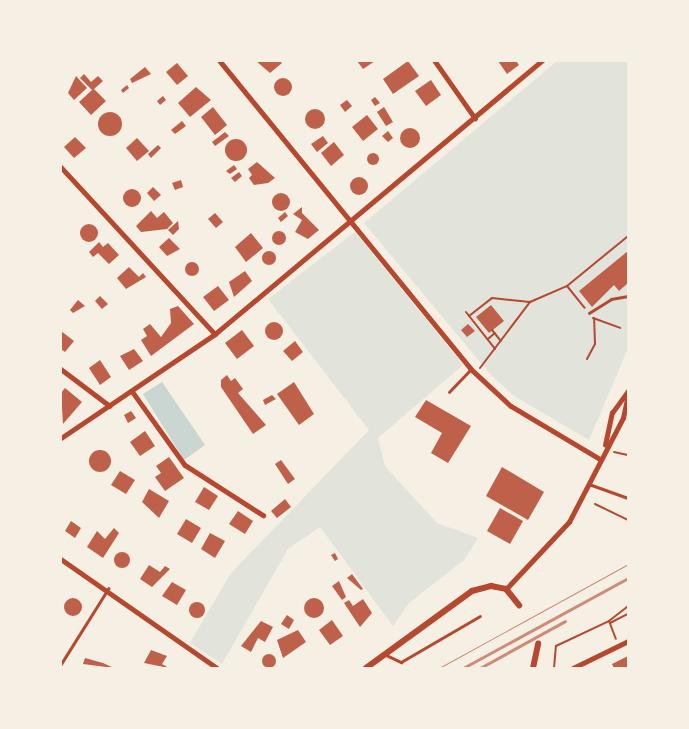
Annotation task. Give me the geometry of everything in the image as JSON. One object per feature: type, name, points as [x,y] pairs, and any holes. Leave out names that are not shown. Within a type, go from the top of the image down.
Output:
[{"type":"main road","points":[[366,668],[472,591],[491,586],[506,589],[519,606]]},
{"type":"main road","points":[[533,668],[538,644]]},
{"type":"street","points":[[220,61],[350,225],[475,374],[511,406],[600,458]]},
{"type":"street","points":[[436,61],[475,118]]},
{"type":"street","points":[[61,438],[215,334],[350,225],[542,61]]},
{"type":"street","points":[[61,167],[215,334]]},
{"type":"street","points":[[61,369],[110,406]]},
{"type":"street","points":[[132,391],[185,465],[263,515]]},
{"type":"street","points":[[604,449],[612,413],[628,391]]},
{"type":"street","points":[[506,589],[569,522],[589,484],[604,449],[623,418],[628,395]]},
{"type":"street","points":[[61,559],[108,589],[217,668]]},
{"type":"street","points":[[573,668],[628,641]]},
{"type":"lane","points":[[589,313],[611,299],[628,296]]},
{"type":"lane","points":[[449,392],[471,369]]},
{"type":"lane","points":[[589,484],[628,498]]},
{"type":"lane","points":[[61,664],[108,589]]},
{"type":"lane","points":[[386,655],[401,662],[480,616]]},
{"type":"path","points":[[470,316],[492,298],[530,302],[567,286],[628,236]]},
{"type":"path","points":[[567,286],[594,318],[620,328]]},
{"type":"path","points":[[475,374],[530,302]]},
{"type":"path","points":[[466,312],[495,348]]},
{"type":"path","points":[[587,360],[595,344],[594,318]]},
{"type":"path","points":[[492,330],[501,341]]},
{"type":"path","points":[[488,339],[495,333]]},
{"type":"path","points":[[604,449],[628,455]]},
{"type":"path","points":[[595,504],[628,520]]},
{"type":"path","points":[[609,622],[628,606]]},
{"type":"path","points":[[554,668],[556,646],[628,614]]},
{"type":"path","points":[[609,622],[619,646]]},
{"type":"shaded area","points":[[557,61],[628,61],[628,348],[589,440],[514,396],[490,374],[364,223]]},
{"type":"shaded area","points":[[355,232],[463,365],[378,438],[385,466],[437,523],[478,538],[464,560],[409,603],[393,626],[320,527],[288,549],[222,664],[190,643],[231,573],[369,430],[268,299]]},
{"type":"shaded area","points":[[162,382],[205,445],[184,460],[143,394]]},
{"type":"building","points":[[256,61],[280,61],[282,63],[270,73]]},
{"type":"building","points":[[357,61],[375,61],[363,69]]},
{"type":"building","points":[[408,61],[419,76],[393,94],[383,79]]},
{"type":"building","points":[[498,61],[516,61],[519,65],[507,74]]},
{"type":"building","points":[[177,63],[188,76],[177,85],[166,72]]},
{"type":"building","points":[[145,67],[151,74],[132,83],[130,79]]},
{"type":"building","points":[[84,74],[91,82],[98,76],[103,81],[94,89],[106,101],[91,115],[79,102],[92,90],[80,78]]},
{"type":"building","points":[[76,76],[87,88],[74,100],[68,93]]},
{"type":"building","points":[[283,78],[289,81],[292,87],[289,93],[283,96],[277,93],[274,87],[277,81]]},
{"type":"building","points":[[431,80],[441,95],[426,106],[415,91]]},
{"type":"building","points":[[127,85],[129,88],[123,93],[121,90]]},
{"type":"building","points":[[196,87],[211,100],[190,117],[178,103]]},
{"type":"building","points":[[163,96],[166,100],[160,105],[157,101]]},
{"type":"building","points":[[375,97],[380,103],[375,106],[371,100]]},
{"type":"building","points":[[347,100],[352,106],[345,112],[340,105]]},
{"type":"building","points":[[213,107],[227,125],[215,135],[201,117]]},
{"type":"building","points":[[384,107],[393,122],[386,126],[377,112]]},
{"type":"building","points":[[311,109],[319,109],[325,115],[325,123],[319,129],[311,129],[305,123],[305,115]]},
{"type":"building","points":[[110,112],[118,116],[122,124],[118,132],[110,136],[102,132],[98,124],[102,116]]},
{"type":"building","points":[[367,115],[378,129],[363,141],[352,127]]},
{"type":"building","points":[[182,121],[186,126],[175,134],[171,130]]},
{"type":"building","points":[[410,128],[417,131],[420,138],[417,145],[410,148],[403,145],[400,138],[403,131]]},
{"type":"building","points":[[388,131],[393,138],[388,142],[382,136]]},
{"type":"building","points":[[225,132],[229,136],[215,146],[212,142]]},
{"type":"building","points":[[323,136],[328,143],[317,152],[311,144]]},
{"type":"building","points":[[75,137],[86,148],[74,158],[64,147]]},
{"type":"building","points":[[137,138],[149,151],[137,161],[126,148]]},
{"type":"building","points":[[236,139],[246,146],[247,150],[240,160],[236,161],[226,154],[225,150],[232,140]]},
{"type":"building","points":[[334,142],[344,155],[331,166],[321,153]]},
{"type":"building","points":[[158,145],[161,148],[151,158],[148,154]]},
{"type":"building","points":[[373,153],[379,159],[373,165],[367,159]]},
{"type":"building","points":[[257,162],[275,178],[268,183],[254,185],[249,178],[252,175],[248,169]]},
{"type":"building","points":[[234,165],[237,169],[230,174],[226,171]]},
{"type":"building","points":[[239,172],[242,176],[235,182],[231,178]]},
{"type":"building","points":[[359,177],[365,180],[368,186],[365,192],[359,195],[353,192],[350,186],[353,180]]},
{"type":"building","points":[[181,180],[183,187],[175,190],[172,183]]},
{"type":"building","points":[[153,187],[161,195],[154,201],[147,193]]},
{"type":"building","points":[[132,189],[138,192],[141,198],[138,204],[132,207],[126,204],[123,198],[126,192]]},
{"type":"building","points":[[281,193],[287,196],[290,202],[287,208],[281,211],[275,208],[272,202],[275,196]]},
{"type":"building","points":[[302,207],[302,213],[319,230],[308,239],[295,232],[302,220],[293,214]]},
{"type":"building","points":[[151,211],[157,218],[164,212],[173,223],[167,229],[141,232],[136,226]]},
{"type":"building","points":[[285,212],[288,216],[281,222],[278,218]]},
{"type":"building","points":[[215,213],[223,222],[216,228],[208,219]]},
{"type":"building","points":[[178,221],[179,229],[173,235],[168,230]]},
{"type":"building","points":[[85,224],[93,224],[98,229],[96,240],[85,242],[80,237],[80,229]]},
{"type":"building","points":[[279,231],[284,233],[286,238],[284,243],[279,245],[274,243],[272,238],[274,233]]},
{"type":"building","points":[[251,233],[263,248],[246,262],[235,247]]},
{"type":"building","points":[[169,238],[180,249],[167,256],[159,247]]},
{"type":"building","points":[[99,242],[103,247],[108,243],[119,255],[109,264],[98,253],[93,257],[89,252]]},
{"type":"building","points":[[269,251],[274,253],[276,258],[274,263],[269,265],[264,263],[262,258],[264,253]]},
{"type":"building","points":[[628,251],[628,283],[619,291],[614,285],[592,307],[579,291]]},
{"type":"building","points":[[192,262],[197,264],[199,269],[197,274],[192,276],[187,274],[185,269],[187,264]]},
{"type":"building","points":[[129,267],[139,277],[143,273],[146,277],[126,289],[117,278]]},
{"type":"building","points":[[245,271],[252,281],[234,297],[229,282]]},
{"type":"building","points":[[218,286],[229,300],[214,311],[203,297]]},
{"type":"building","points":[[100,296],[108,304],[102,309],[95,301]]},
{"type":"building","points":[[78,300],[85,306],[73,313],[70,310]]},
{"type":"building","points":[[491,305],[504,321],[489,333],[476,317]]},
{"type":"building","points":[[178,306],[194,324],[151,356],[141,340],[147,336],[143,329],[150,324],[161,337],[171,323],[170,309]]},
{"type":"building","points":[[274,322],[280,325],[283,331],[280,337],[274,340],[268,337],[265,331],[268,325]]},
{"type":"building","points":[[468,324],[475,331],[467,337],[461,330]]},
{"type":"building","points":[[242,330],[254,346],[237,359],[225,343]]},
{"type":"building","points":[[61,331],[74,341],[65,352],[61,349]]},
{"type":"building","points":[[295,341],[303,352],[292,361],[283,351]]},
{"type":"building","points":[[134,349],[143,361],[129,370],[120,356]]},
{"type":"building","points":[[100,360],[111,377],[100,385],[89,368]]},
{"type":"building","points":[[227,375],[231,381],[235,378],[243,389],[238,393],[266,425],[253,434],[221,387],[221,380]]},
{"type":"building","points":[[294,382],[314,414],[299,425],[277,394]]},
{"type":"building","points":[[65,388],[82,402],[63,424],[61,393]]},
{"type":"building","points":[[272,395],[276,399],[265,405],[263,400]]},
{"type":"building","points":[[426,400],[471,426],[448,463],[431,453],[442,433],[415,417]]},
{"type":"building","points":[[131,411],[136,418],[128,423],[124,415]]},
{"type":"building","points":[[145,431],[155,446],[140,456],[130,442]]},
{"type":"building","points":[[100,450],[108,453],[111,461],[108,469],[100,472],[92,469],[89,461],[92,453]]},
{"type":"building","points":[[169,457],[184,478],[165,491],[155,477],[161,473],[156,466]]},
{"type":"building","points":[[281,460],[295,479],[288,484],[275,464]]},
{"type":"building","points":[[502,467],[544,492],[528,520],[486,496]]},
{"type":"building","points":[[120,471],[135,480],[126,494],[111,485]]},
{"type":"building","points":[[204,487],[218,496],[209,510],[195,502]]},
{"type":"building","points":[[149,489],[169,501],[159,518],[142,502]]},
{"type":"building","points":[[285,499],[291,507],[277,518],[271,511]]},
{"type":"building","points":[[500,508],[523,521],[510,544],[487,531]]},
{"type":"building","points":[[238,511],[253,521],[245,534],[229,524]]},
{"type":"building","points":[[186,519],[201,528],[192,543],[177,534]]},
{"type":"building","points":[[71,521],[81,528],[75,538],[65,531]]},
{"type":"building","points":[[114,528],[119,533],[103,558],[87,547],[97,531],[105,539]]},
{"type":"building","points":[[210,533],[225,541],[215,558],[201,549]]},
{"type":"building","points":[[122,552],[128,554],[130,560],[128,566],[122,568],[116,566],[114,560],[116,554]]},
{"type":"building","points":[[335,553],[338,559],[335,561],[331,555]]},
{"type":"building","points":[[149,565],[160,572],[165,566],[170,569],[152,587],[140,579]]},
{"type":"building","points":[[352,574],[363,589],[361,590],[347,578]]},
{"type":"building","points":[[339,581],[346,597],[342,600],[332,586]]},
{"type":"building","points":[[172,582],[186,590],[177,605],[162,596]]},
{"type":"building","points":[[73,598],[79,601],[82,607],[79,613],[73,616],[67,613],[64,607],[67,601]]},
{"type":"building","points":[[314,598],[321,601],[324,608],[321,615],[314,618],[307,615],[304,608],[307,601]]},
{"type":"building","points":[[363,599],[372,613],[360,627],[344,603],[349,600],[353,606]]},
{"type":"building","points":[[194,602],[200,602],[205,607],[203,616],[194,618],[189,613],[189,607]]},
{"type":"building","points":[[287,615],[294,620],[289,629],[281,624]]},
{"type":"building","points":[[332,620],[343,636],[330,645],[319,630]]},
{"type":"building","points":[[261,621],[273,627],[265,642],[258,638],[251,652],[241,646]]},
{"type":"building","points":[[298,630],[306,642],[283,658],[277,640]]},
{"type":"building","points":[[151,650],[167,656],[162,664],[169,668],[144,663]]},
{"type":"building","points":[[266,654],[272,654],[276,661],[272,668],[266,668],[262,664],[262,658]]},
{"type":"building","points":[[628,656],[628,668],[614,668],[612,664]]},
{"type":"building","points":[[85,658],[103,663],[114,668],[83,664]]},
{"type":"tram line","points":[[439,668],[628,564]]},
{"type":"railway","points":[[463,668],[628,578]]},
{"type":"railway","points":[[480,668],[565,621]]}]
